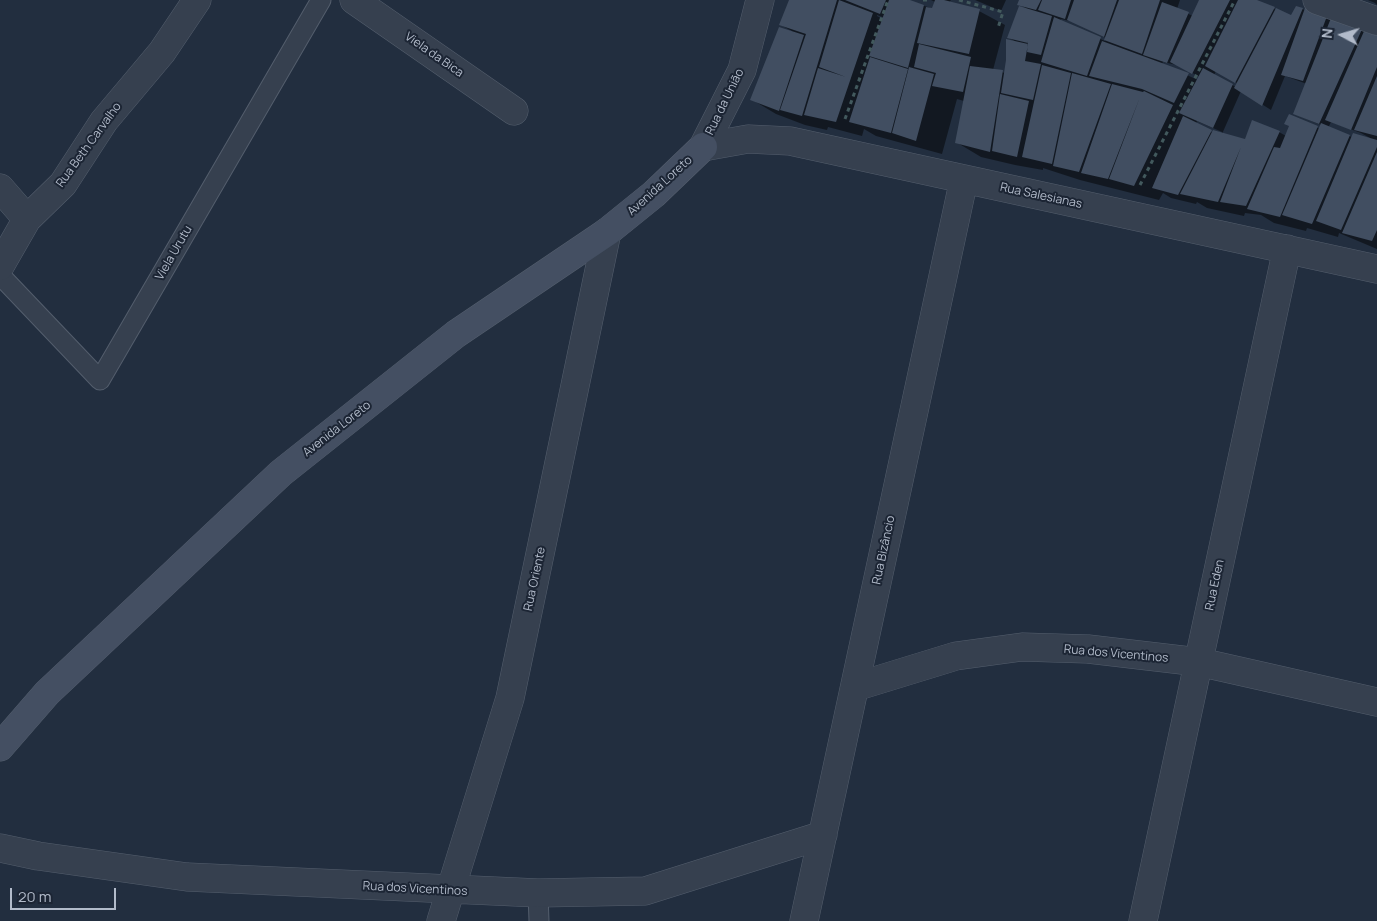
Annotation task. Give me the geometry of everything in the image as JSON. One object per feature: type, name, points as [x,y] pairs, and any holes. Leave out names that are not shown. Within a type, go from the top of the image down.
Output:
[{"type":"street","name":"Rua Beth Carvalho","points":[[0,266],[27,219],[63,184],[104,121],[162,52],[197,0]]},
{"type":"street","name":"Viela da Bica","points":[[354,0],[514,111]]},
{"type":"street","name":"Rua da União","points":[[703,146],[742,70],[760,0]]},
{"type":"street","points":[[1317,0],[1377,21]]},
{"type":"street","name":"Rua Salesianas","points":[[703,146],[748,139],[790,141],[1377,269]]},
{"type":"street","name":"Avenida Loreto","points":[[0,747],[47,693],[281,473],[456,334],[607,232],[654,194],[703,146]]},
{"type":"street","name":"Rua Bizâncio","points":[[804,921],[964,179]]},
{"type":"street","points":[[0,188],[27,219]]},
{"type":"street","name":"Rua Oriente","points":[[441,921],[510,698],[607,232]]},
{"type":"street","name":"Rua Eden","points":[[1143,921],[1287,249]]},
{"type":"street","name":"Rua dos Vicentinos","points":[[855,687],[956,656],[1022,647],[1088,649],[1199,662],[1377,702]]},
{"type":"street","name":"Rua dos Vicentinos","points":[[0,848],[38,856],[187,877],[451,891],[538,893],[645,891],[823,835]]},
{"type":"lane","name":"Viela Urutu","points":[[0,274],[100,380],[321,0]]},
{"type":"lane","points":[[538,893],[539,921]]},
{"type":"path","points":[[833,150],[888,0]]},
{"type":"path","points":[[923,0],[930,0]]},
{"type":"path","points":[[959,0],[1003,12],[998,28]]},
{"type":"path","points":[[1125,214],[1234,0]]},
{"type":"building","points":[[789,0],[837,0],[802,116],[780,110],[806,34],[779,25]]},
{"type":"building","points":[[839,0],[873,13],[836,122],[804,115],[818,68],[846,77],[819,67]]},
{"type":"building","points":[[845,0],[886,0],[880,14]]},
{"type":"building","points":[[889,0],[910,0],[924,5],[908,68],[869,56]]},
{"type":"building","points":[[935,0],[944,0],[980,9],[969,54],[917,43],[926,7],[932,8]]},
{"type":"building","points":[[1019,0],[1041,0],[1036,10],[1017,5]]},
{"type":"building","points":[[1042,0],[1071,0],[1065,19],[1038,10]]},
{"type":"building","points":[[1074,0],[1117,0],[1104,37],[1067,20]]},
{"type":"building","points":[[1119,0],[1160,0],[1142,54],[1104,40]]},
{"type":"building","points":[[1199,0],[1230,0],[1192,74],[1170,62]]},
{"type":"building","points":[[1238,0],[1257,0],[1275,7],[1235,83],[1205,66]]},
{"type":"building","points":[[1162,2],[1189,12],[1167,63],[1143,55]]},
{"type":"building","points":[[1019,6],[1052,16],[1041,55],[1027,52],[1028,43],[1007,38]]},
{"type":"building","points":[[1296,6],[1303,8],[1262,106],[1234,88],[1276,8],[1291,15]]},
{"type":"building","points":[[1305,8],[1327,16],[1303,81],[1281,75]]},
{"type":"building","points":[[1054,17],[1101,37],[1087,76],[1041,62]]},
{"type":"building","points":[[1331,18],[1363,27],[1319,124],[1293,114]]},
{"type":"building","points":[[779,27],[804,35],[779,111],[750,100]]},
{"type":"building","points":[[1365,29],[1377,33],[1377,67],[1351,130],[1325,120]]},
{"type":"building","points":[[1006,39],[1028,44],[1025,61],[1041,64],[1033,100],[1001,93],[1006,60]]},
{"type":"building","points":[[1102,41],[1189,73],[1174,103],[1142,89],[1089,76]]},
{"type":"building","points":[[919,44],[971,57],[963,92],[932,86],[936,73],[914,67]]},
{"type":"building","points":[[870,57],[908,69],[891,133],[849,122]]},
{"type":"building","points":[[1042,65],[1071,73],[1052,164],[1022,157]]},
{"type":"building","points":[[970,66],[1003,70],[990,152],[955,143]]},
{"type":"building","points":[[909,67],[934,74],[916,141],[892,133]]},
{"type":"building","points":[[1203,68],[1233,84],[1213,128],[1179,113]]},
{"type":"building","points":[[1072,73],[1111,84],[1079,172],[1053,166]]},
{"type":"building","points":[[1377,76],[1377,136],[1354,130]]},
{"type":"building","points":[[1112,84],[1144,91],[1173,105],[1134,186],[1109,179],[1140,97],[1108,179],[1081,173]]},
{"type":"building","points":[[1000,94],[1029,101],[1017,157],[992,151]]},
{"type":"building","points":[[1289,114],[1318,126],[1280,217],[1247,209],[1274,147],[1280,148],[1289,126],[1284,124]]},
{"type":"building","points":[[1183,116],[1212,130],[1178,195],[1152,188]]},
{"type":"building","points":[[1252,120],[1280,131],[1246,206],[1220,202],[1241,147],[1218,202],[1180,194],[1213,130],[1245,139]]},
{"type":"building","points":[[1321,123],[1350,135],[1312,224],[1282,215]]},
{"type":"building","points":[[1353,133],[1377,140],[1377,147],[1341,230],[1316,221]]},
{"type":"building","points":[[1377,152],[1377,230],[1372,241],[1342,233]]}]
